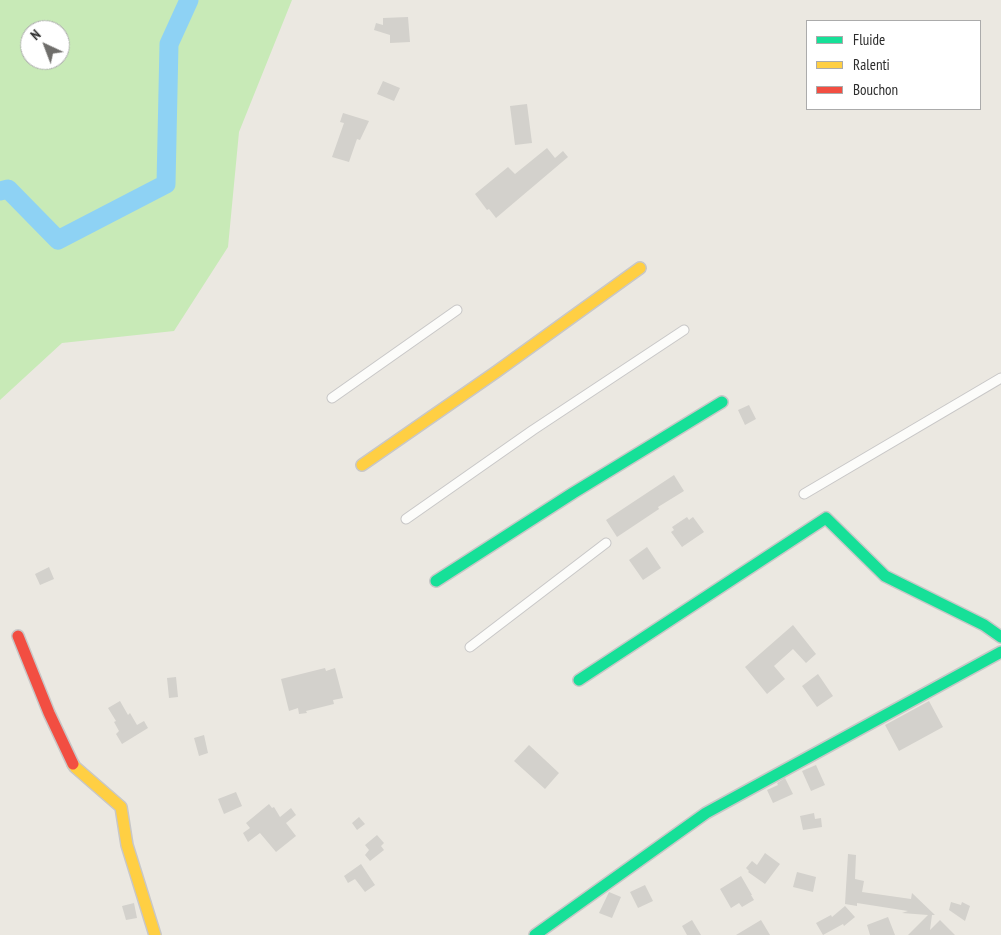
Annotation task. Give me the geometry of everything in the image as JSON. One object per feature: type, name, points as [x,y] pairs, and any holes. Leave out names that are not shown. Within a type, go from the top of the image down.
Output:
[{"type":"street","points":[[362,465],[496,372],[640,268]]},
{"type":"street","points":[[332,398],[457,310]]},
{"type":"street","points":[[406,519],[533,430],[684,330]]},
{"type":"street","points":[[804,494],[1001,378]]},
{"type":"street","points":[[436,582],[573,493],[722,402]]},
{"type":"street","points":[[578,680],[826,518],[885,576],[984,625],[1001,637]]},
{"type":"street","points":[[470,648],[606,543]]},
{"type":"street","points":[[18,636],[49,714],[75,767],[121,807],[127,845],[155,935]]},
{"type":"street","points":[[535,935],[706,813],[1001,652]]},
{"type":"green space","points":[[0,0],[292,0],[239,132],[228,247],[174,331],[62,343],[0,400]]},
{"type":"building","points":[[408,17],[410,42],[390,43],[390,35],[374,30],[376,23],[383,25],[383,18]]},
{"type":"building","points":[[383,81],[400,88],[394,101],[377,94]]},
{"type":"building","points":[[527,104],[532,143],[515,145],[510,106]]},
{"type":"building","points":[[343,113],[369,121],[360,140],[357,139],[349,162],[332,157],[344,123],[340,122]]},
{"type":"building","points":[[547,148],[555,158],[563,151],[568,157],[496,218],[489,209],[487,210],[475,194],[508,167],[515,174]]},
{"type":"building","points":[[749,405],[756,419],[745,425],[738,410]]},
{"type":"building","points":[[674,475],[684,491],[658,507],[659,509],[617,537],[606,520]]},
{"type":"building","points":[[687,517],[689,520],[693,517],[704,532],[682,547],[671,532],[674,530],[672,527]]},
{"type":"building","points":[[647,547],[661,568],[643,580],[629,560]]},
{"type":"building","points":[[49,567],[54,579],[40,585],[35,574]]},
{"type":"building","points":[[793,625],[816,654],[806,663],[793,649],[774,666],[785,679],[767,694],[745,667]]},
{"type":"building","points":[[325,668],[326,671],[335,668],[343,698],[333,700],[334,704],[306,711],[307,713],[299,714],[298,708],[289,711],[281,679]]},
{"type":"building","points":[[818,674],[833,696],[817,707],[802,686]]},
{"type":"building","points":[[176,677],[178,697],[169,698],[167,678]]},
{"type":"building","points":[[120,701],[128,715],[130,713],[137,725],[144,721],[148,728],[122,744],[116,734],[119,731],[114,722],[116,721],[108,708]]},
{"type":"building","points":[[929,701],[943,727],[899,751],[885,725]]},
{"type":"building","points":[[204,735],[208,753],[199,756],[194,738]]},
{"type":"building","points":[[529,745],[559,773],[545,789],[514,761]]},
{"type":"building","points":[[816,765],[825,785],[811,791],[802,771]]},
{"type":"building","points":[[785,778],[793,794],[773,803],[767,790],[778,785],[777,783]]},
{"type":"building","points":[[236,792],[242,806],[224,814],[218,799]]},
{"type":"building","points":[[269,804],[272,808],[274,807],[280,817],[291,808],[296,815],[286,823],[296,836],[276,852],[260,833],[248,842],[243,833],[250,828],[246,823]]},
{"type":"building","points":[[814,813],[815,819],[821,818],[822,827],[803,830],[800,816]]},
{"type":"building","points":[[359,817],[365,824],[357,830],[352,823]]},
{"type":"building","points":[[377,835],[384,843],[381,846],[384,850],[370,861],[365,855],[369,850],[365,845]]},
{"type":"building","points":[[765,853],[780,864],[765,884],[748,872],[746,868],[752,861],[757,865]]},
{"type":"building","points":[[848,854],[856,855],[855,879],[864,881],[862,892],[911,899],[912,893],[935,915],[932,915],[930,930],[940,920],[955,935],[908,935],[928,915],[902,913],[908,911],[857,903],[857,906],[845,904]]},
{"type":"building","points":[[361,864],[375,885],[365,892],[355,879],[348,883],[344,876]]},
{"type":"building","points":[[797,872],[816,877],[813,892],[793,887]]},
{"type":"building","points":[[741,876],[754,900],[742,907],[739,903],[731,908],[720,889]]},
{"type":"building","points":[[645,885],[653,901],[638,908],[630,892]]},
{"type":"building","points":[[609,892],[621,897],[612,918],[599,913]]},
{"type":"building","points":[[951,902],[961,905],[962,902],[970,906],[965,921],[949,910]]},
{"type":"building","points":[[134,903],[137,918],[126,920],[122,906]]},
{"type":"building","points":[[845,906],[855,917],[844,926],[843,924],[823,935],[816,923],[831,915],[832,917]]},
{"type":"building","points":[[888,917],[895,935],[870,935],[867,925]]},
{"type":"building","points":[[692,920],[701,935],[687,935],[682,926]]},
{"type":"building","points":[[761,920],[770,935],[736,935]]},
{"type":"waterway","points":[[0,191],[8,189],[58,240],[166,184],[169,44],[189,0]]},
{"type":"traffic: fast","points":[[436,581],[573,493],[722,402]]},
{"type":"traffic: fast","points":[[579,680],[826,518],[885,576],[984,625],[1001,637]]},
{"type":"traffic: fast","points":[[535,935],[706,813],[1001,652]]},
{"type":"traffic: slow","points":[[362,465],[496,372],[640,268]]},
{"type":"traffic: slow","points":[[73,764],[121,807],[127,845],[155,935]]},
{"type":"traffic: jam","points":[[18,636],[49,713],[73,764]]}]
